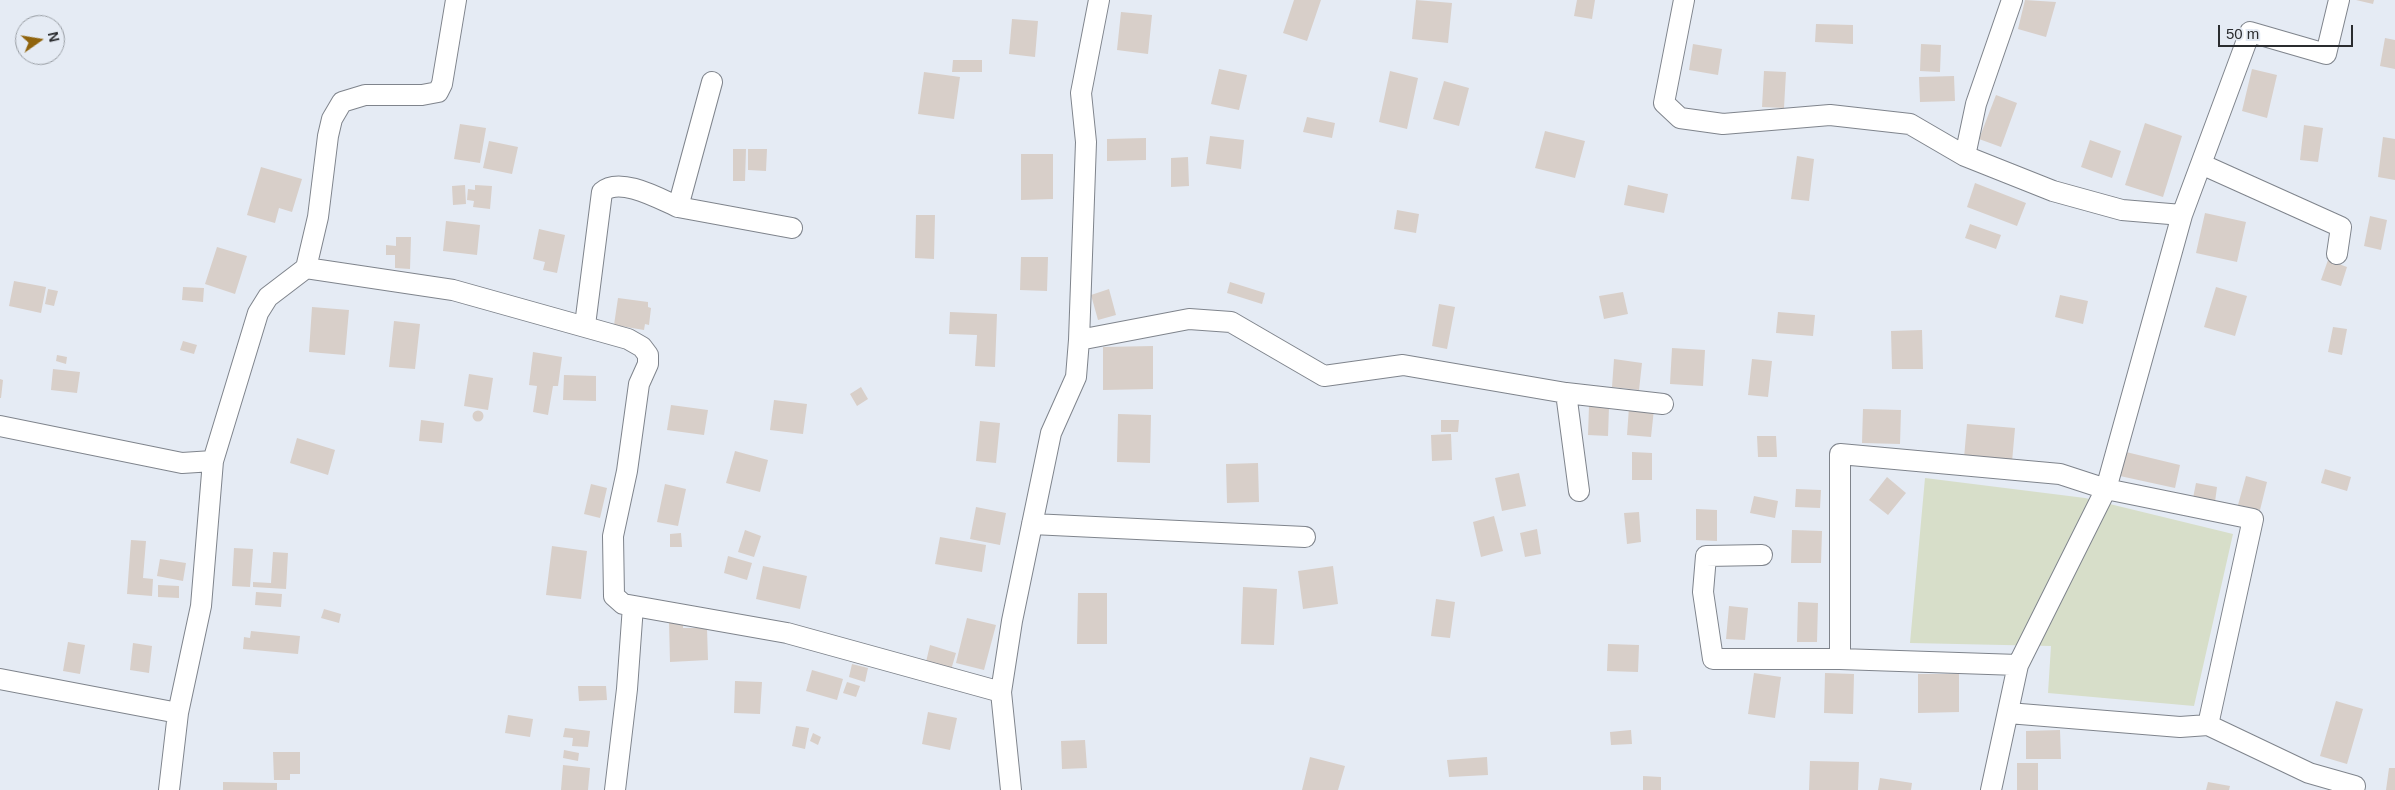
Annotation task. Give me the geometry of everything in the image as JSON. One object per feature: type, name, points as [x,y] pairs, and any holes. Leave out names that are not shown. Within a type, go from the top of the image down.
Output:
[{"type":"street","points":[[169,790],[178,713],[201,606],[213,461],[258,313],[268,297],[306,268],[318,217],[332,119],[342,102],[365,95],[422,95],[438,92],[442,84],[456,0]]},
{"type":"street","points":[[1011,790],[1001,692],[1012,621],[1051,433],[1076,377],[1086,142],[1081,93],[1099,0]]},
{"type":"street","points":[[1684,0],[1664,103],[1680,118],[1723,124],[1830,115],[1910,124],[1966,156],[2053,191],[2122,210],[2182,215]]},
{"type":"street","points":[[1966,156],[1976,104],[2012,0]]},
{"type":"street","points":[[1991,790],[2018,665],[2106,489],[2182,215],[2250,32],[2326,54],[2339,0]]},
{"type":"street","points":[[678,207],[712,82]]},
{"type":"street","points":[[2201,164],[2341,227],[2338,254]]},
{"type":"street","points":[[585,325],[602,192],[609,187],[632,188],[678,207],[792,228]]},
{"type":"street","points":[[306,268],[453,290],[585,325],[628,339],[642,347],[648,355],[648,364],[639,384],[627,471],[613,536],[614,596],[622,604],[787,633],[1001,692]]},
{"type":"street","points":[[1079,340],[1189,319],[1231,322],[1324,376],[1404,364],[1566,393],[1663,404]]},
{"type":"street","points":[[1566,393],[1579,491]]},
{"type":"street","points":[[0,426],[182,463],[213,461]]},
{"type":"street","points":[[1840,659],[1840,454],[2060,474],[2106,489],[2253,520],[2208,725]]},
{"type":"street","points":[[1032,524],[1305,537]]},
{"type":"street","points":[[1762,555],[1706,556],[1702,592],[1713,658],[1840,659],[2018,665]]},
{"type":"street","points":[[615,790],[627,689],[633,606]]},
{"type":"street","points":[[0,679],[178,713]]},
{"type":"street","points":[[2008,712],[2180,727],[2208,725],[2309,773],[2355,786],[2354,790]]},
{"type":"green space","points":[[1925,478],[2085,498],[2233,534],[2194,706],[2048,693],[2051,646],[1910,643]]},
{"type":"building","points":[[1294,0],[1321,0],[1307,41],[1283,33]]},
{"type":"building","points":[[1416,0],[1452,3],[1448,43],[1412,39]]},
{"type":"building","points":[[1577,0],[1595,0],[1592,19],[1574,16]]},
{"type":"building","points":[[2025,0],[2056,2],[2046,37],[2018,29]]},
{"type":"building","points":[[2356,0],[2374,0],[2373,4]]},
{"type":"building","points":[[1121,12],[1152,15],[1148,54],[1117,50]]},
{"type":"building","points":[[1012,19],[1038,21],[1035,57],[1009,54]]},
{"type":"building","points":[[1816,24],[1853,25],[1853,44],[1815,42]]},
{"type":"building","points":[[2385,38],[2395,40],[2395,69],[2380,66]]},
{"type":"building","points":[[1693,44],[1722,49],[1718,75],[1689,70]]},
{"type":"building","points":[[1921,44],[1941,45],[1940,72],[1920,71]]},
{"type":"building","points":[[953,60],[982,60],[982,72],[952,72]]},
{"type":"building","points":[[1219,69],[1247,75],[1239,110],[1211,104]]},
{"type":"building","points":[[2252,69],[2277,75],[2267,118],[2242,111]]},
{"type":"building","points":[[1390,71],[1418,78],[1407,129],[1379,122]]},
{"type":"building","points":[[1764,71],[1786,72],[1784,108],[1762,107]]},
{"type":"building","points":[[924,72],[960,77],[954,119],[918,114]]},
{"type":"building","points":[[1954,76],[1955,101],[1920,102],[1919,77]]},
{"type":"building","points":[[1444,81],[1469,88],[1459,126],[1433,119]]},
{"type":"building","points":[[1996,95],[2017,103],[2001,147],[1979,139]]},
{"type":"building","points":[[1307,117],[1335,123],[1332,138],[1303,132]]},
{"type":"building","points":[[2145,123],[2182,136],[2163,197],[2125,185]]},
{"type":"building","points":[[460,124],[486,128],[480,163],[454,159]]},
{"type":"building","points":[[2304,125],[2323,128],[2318,162],[2300,160]]},
{"type":"building","points":[[1545,131],[1585,141],[1575,178],[1535,168]]},
{"type":"building","points":[[1210,136],[1244,140],[1241,169],[1206,164]]},
{"type":"building","points":[[2383,137],[2395,139],[2395,180],[2378,177]]},
{"type":"building","points":[[1146,138],[1146,160],[1107,161],[1107,139]]},
{"type":"building","points":[[2090,140],[2121,151],[2112,178],[2081,167]]},
{"type":"building","points":[[489,141],[518,147],[512,174],[483,168]]},
{"type":"building","points":[[733,149],[746,149],[745,181],[733,181]]},
{"type":"building","points":[[748,149],[767,149],[766,171],[748,170]]},
{"type":"building","points":[[1021,154],[1053,154],[1053,199],[1021,200]]},
{"type":"building","points":[[1797,156],[1814,159],[1809,201],[1791,199]]},
{"type":"building","points":[[1188,157],[1189,186],[1171,187],[1171,158]]},
{"type":"building","points":[[261,167],[302,179],[292,212],[279,208],[275,223],[247,215]]},
{"type":"building","points":[[1975,183],[2026,203],[2017,226],[1967,207]]},
{"type":"building","points":[[465,185],[466,204],[453,205],[452,186]]},
{"type":"building","points":[[475,185],[492,186],[490,209],[473,207],[474,201],[467,200],[468,189],[475,190]]},
{"type":"building","points":[[1628,185],[1668,194],[1664,213],[1624,205]]},
{"type":"building","points":[[1397,210],[1419,214],[1416,233],[1394,229]]},
{"type":"building","points":[[2205,213],[2246,222],[2237,262],[2196,253]]},
{"type":"building","points":[[916,215],[935,215],[934,259],[915,258]]},
{"type":"building","points":[[2370,216],[2387,220],[2381,250],[2364,246]]},
{"type":"building","points":[[446,221],[480,225],[477,255],[443,251]]},
{"type":"building","points":[[1970,224],[2001,235],[1996,249],[1965,238]]},
{"type":"building","points":[[539,229],[565,235],[557,273],[543,270],[545,262],[533,259]]},
{"type":"building","points":[[396,237],[411,237],[410,269],[395,268],[395,255],[386,255],[386,245],[396,246]]},
{"type":"building","points":[[217,247],[247,256],[235,294],[205,284]]},
{"type":"building","points":[[1021,257],[1048,257],[1047,291],[1020,290]]},
{"type":"building","points":[[2328,260],[2347,267],[2341,286],[2321,280]]},
{"type":"building","points":[[14,281],[46,287],[41,313],[9,306]]},
{"type":"building","points":[[1230,282],[1265,293],[1262,304],[1227,293]]},
{"type":"building","points":[[183,287],[204,288],[203,302],[182,300]]},
{"type":"building","points":[[2216,287],[2247,296],[2235,336],[2204,327]]},
{"type":"building","points":[[48,289],[58,291],[54,306],[45,304]]},
{"type":"building","points":[[1109,289],[1116,315],[1098,320],[1091,295]]},
{"type":"building","points":[[1623,292],[1628,314],[1604,319],[1599,296]]},
{"type":"building","points":[[2060,295],[2088,301],[2083,324],[2055,317]]},
{"type":"building","points":[[618,298],[648,302],[648,307],[651,308],[649,325],[645,324],[644,330],[614,325]]},
{"type":"building","points":[[1439,304],[1455,307],[1447,349],[1432,346]]},
{"type":"building","points":[[312,307],[349,310],[345,355],[309,352]]},
{"type":"building","points":[[950,312],[997,314],[995,367],[975,366],[977,335],[949,334]]},
{"type":"building","points":[[1778,312],[1815,315],[1813,336],[1776,333]]},
{"type":"building","points":[[394,321],[420,324],[415,369],[389,367]]},
{"type":"building","points":[[2333,327],[2347,329],[2342,355],[2328,352]]},
{"type":"building","points":[[1922,330],[1923,369],[1892,369],[1891,331]]},
{"type":"building","points":[[183,341],[197,345],[194,354],[180,350]]},
{"type":"building","points":[[1153,346],[1153,389],[1103,390],[1103,347]]},
{"type":"building","points":[[1672,348],[1705,350],[1703,386],[1670,384]]},
{"type":"building","points":[[533,352],[562,357],[558,386],[553,386],[548,415],[533,412],[537,386],[529,385]]},
{"type":"building","points":[[57,355],[67,357],[66,364],[56,361]]},
{"type":"building","points":[[1614,359],[1642,363],[1639,390],[1612,387]]},
{"type":"building","points":[[1752,359],[1772,361],[1768,397],[1748,395]]},
{"type":"building","points":[[53,369],[80,372],[77,393],[51,390]]},
{"type":"building","points":[[469,374],[493,378],[488,410],[464,406]]},
{"type":"building","points":[[564,375],[596,376],[596,401],[563,400]]},
{"type":"building","points":[[0,379],[3,380],[1,398],[0,398]]},
{"type":"building","points":[[861,387],[868,399],[857,406],[850,394]]},
{"type":"building","points":[[774,400],[807,404],[803,434],[770,430]]},
{"type":"building","points":[[671,405],[708,410],[704,435],[667,430]]},
{"type":"building","points":[[1589,406],[1609,407],[1608,436],[1588,435]]},
{"type":"building","points":[[1629,407],[1654,409],[1651,437],[1627,435]]},
{"type":"building","points":[[1863,409],[1901,410],[1900,444],[1862,443]]},
{"type":"building","points":[[478,410],[484,416],[478,422],[472,416]]},
{"type":"building","points":[[1118,414],[1151,415],[1150,463],[1117,462]]},
{"type":"building","points":[[421,420],[444,423],[442,443],[419,441]]},
{"type":"building","points":[[1441,420],[1459,420],[1458,432],[1441,432]]},
{"type":"building","points":[[980,421],[1000,423],[996,463],[976,461]]},
{"type":"building","points":[[1967,424],[2015,428],[2012,462],[1964,458]]},
{"type":"building","points":[[1451,434],[1452,460],[1432,461],[1431,435]]},
{"type":"building","points":[[1757,436],[1776,436],[1777,457],[1758,457]]},
{"type":"building","points":[[297,438],[335,450],[328,475],[290,463]]},
{"type":"building","points":[[735,451],[768,460],[760,492],[726,483]]},
{"type":"building","points":[[1632,452],[1652,453],[1652,480],[1632,480]]},
{"type":"building","points":[[2126,452],[2180,465],[2175,488],[2120,476]]},
{"type":"building","points":[[1258,463],[1259,502],[1227,503],[1226,464]]},
{"type":"building","points":[[2325,469],[2351,477],[2347,491],[2321,483]]},
{"type":"building","points":[[1519,473],[1526,506],[1502,511],[1495,478]]},
{"type":"building","points":[[2246,476],[2267,482],[2260,510],[2238,505]]},
{"type":"building","points":[[1887,477],[1906,493],[1888,515],[1869,500]]},
{"type":"building","points":[[2196,483],[2217,487],[2215,502],[2193,498]]},
{"type":"building","points":[[591,484],[607,488],[600,518],[584,514]]},
{"type":"building","points":[[665,484],[686,489],[678,526],[657,522]]},
{"type":"building","points":[[1796,489],[1821,490],[1820,508],[1795,507]]},
{"type":"building","points":[[1754,496],[1778,501],[1775,518],[1750,513]]},
{"type":"building","points":[[976,507],[1006,513],[1000,545],[970,539]]},
{"type":"building","points":[[1696,509],[1717,510],[1717,541],[1696,540]]},
{"type":"building","points":[[1639,512],[1641,542],[1627,544],[1624,513]]},
{"type":"building","points":[[1494,516],[1503,551],[1481,557],[1473,522]]},
{"type":"building","points":[[1537,529],[1541,554],[1525,557],[1520,533]]},
{"type":"building","points":[[745,530],[761,536],[754,557],[738,552]]},
{"type":"building","points":[[1792,530],[1822,531],[1821,563],[1791,563]]},
{"type":"building","points":[[681,533],[682,547],[670,547],[670,534]]},
{"type":"building","points":[[940,537],[986,545],[982,572],[935,564]]},
{"type":"building","points":[[131,540],[146,541],[143,578],[153,579],[152,596],[127,594]]},
{"type":"building","points":[[552,546],[587,551],[581,599],[546,595]]},
{"type":"building","points":[[234,548],[253,549],[250,587],[232,586]]},
{"type":"building","points":[[273,552],[288,553],[286,589],[253,587],[253,582],[271,583]]},
{"type":"building","points":[[728,556],[752,563],[747,580],[724,573]]},
{"type":"building","points":[[160,559],[186,563],[183,581],[157,576]]},
{"type":"building","points":[[763,566],[807,576],[800,609],[756,599]]},
{"type":"building","points":[[1333,566],[1338,604],[1303,609],[1298,571]]},
{"type":"building","points":[[158,585],[179,586],[179,598],[158,597]]},
{"type":"building","points":[[1243,587],[1277,589],[1274,645],[1241,644]]},
{"type":"building","points":[[256,592],[282,594],[281,607],[255,605]]},
{"type":"building","points":[[1078,593],[1107,593],[1107,644],[1077,644]]},
{"type":"building","points":[[1436,599],[1455,602],[1450,638],[1431,636]]},
{"type":"building","points":[[1798,602],[1818,603],[1817,642],[1797,642]]},
{"type":"building","points":[[1729,606],[1748,608],[1745,640],[1726,639]]},
{"type":"building","points":[[324,609],[341,614],[339,623],[321,618]]},
{"type":"building","points":[[967,618],[996,625],[984,670],[956,663]]},
{"type":"building","points":[[683,621],[683,628],[707,628],[708,660],[670,662],[669,622]]},
{"type":"building","points":[[251,631],[300,636],[298,654],[243,649],[244,637],[250,638]]},
{"type":"building","points":[[68,642],[85,645],[80,674],[63,671]]},
{"type":"building","points":[[133,643],[152,646],[149,673],[130,670]]},
{"type":"building","points":[[1608,644],[1639,645],[1638,672],[1607,671]]},
{"type":"building","points":[[930,645],[956,653],[951,670],[926,662]]},
{"type":"building","points":[[852,664],[868,668],[865,682],[849,677]]},
{"type":"building","points":[[812,670],[843,679],[837,700],[806,691]]},
{"type":"building","points":[[1754,673],[1781,677],[1775,718],[1748,714]]},
{"type":"building","points":[[1825,673],[1854,674],[1853,714],[1824,713]]},
{"type":"building","points":[[1918,674],[1959,674],[1959,712],[1918,713]]},
{"type":"building","points":[[735,681],[762,682],[760,714],[734,713]]},
{"type":"building","points":[[847,682],[860,686],[856,697],[843,693]]},
{"type":"building","points":[[578,686],[606,686],[607,700],[579,701]]},
{"type":"building","points":[[2336,701],[2363,709],[2347,764],[2320,756]]},
{"type":"building","points":[[928,712],[957,718],[950,750],[922,744]]},
{"type":"building","points":[[508,715],[533,719],[530,737],[505,733]]},
{"type":"building","points":[[796,726],[809,728],[805,749],[792,746]]},
{"type":"building","points":[[565,728],[590,731],[588,747],[572,746],[573,738],[563,737]]},
{"type":"building","points":[[1631,730],[1632,744],[1611,745],[1610,732]]},
{"type":"building","points":[[2060,730],[2061,759],[2026,759],[2026,731]]},
{"type":"building","points":[[813,733],[821,737],[818,745],[810,741]]},
{"type":"building","points":[[1085,740],[1087,768],[1062,769],[1061,741]]},
{"type":"building","points":[[564,750],[579,753],[578,761],[563,758]]},
{"type":"building","points":[[273,752],[300,752],[300,774],[290,774],[290,780],[274,780]]},
{"type":"building","points":[[1310,757],[1345,766],[1338,790],[1302,790]]},
{"type":"building","points":[[1487,757],[1488,775],[1449,777],[1447,760]]},
{"type":"building","points":[[1810,761],[1859,762],[1858,790],[1809,790]]},
{"type":"building","points":[[2017,763],[2038,763],[2038,790],[2017,790]]},
{"type":"building","points":[[563,765],[590,768],[588,790],[561,790]]},
{"type":"building","points":[[2389,768],[2395,768],[2395,790],[2386,790]]},
{"type":"building","points":[[1643,776],[1661,777],[1661,790],[1643,790]]},
{"type":"building","points":[[1880,778],[1912,783],[1911,790],[1878,790]]},
{"type":"building","points":[[223,782],[277,783],[277,790],[223,790]]},
{"type":"building","points":[[2208,782],[2230,786],[2229,790],[2206,790]]}]
